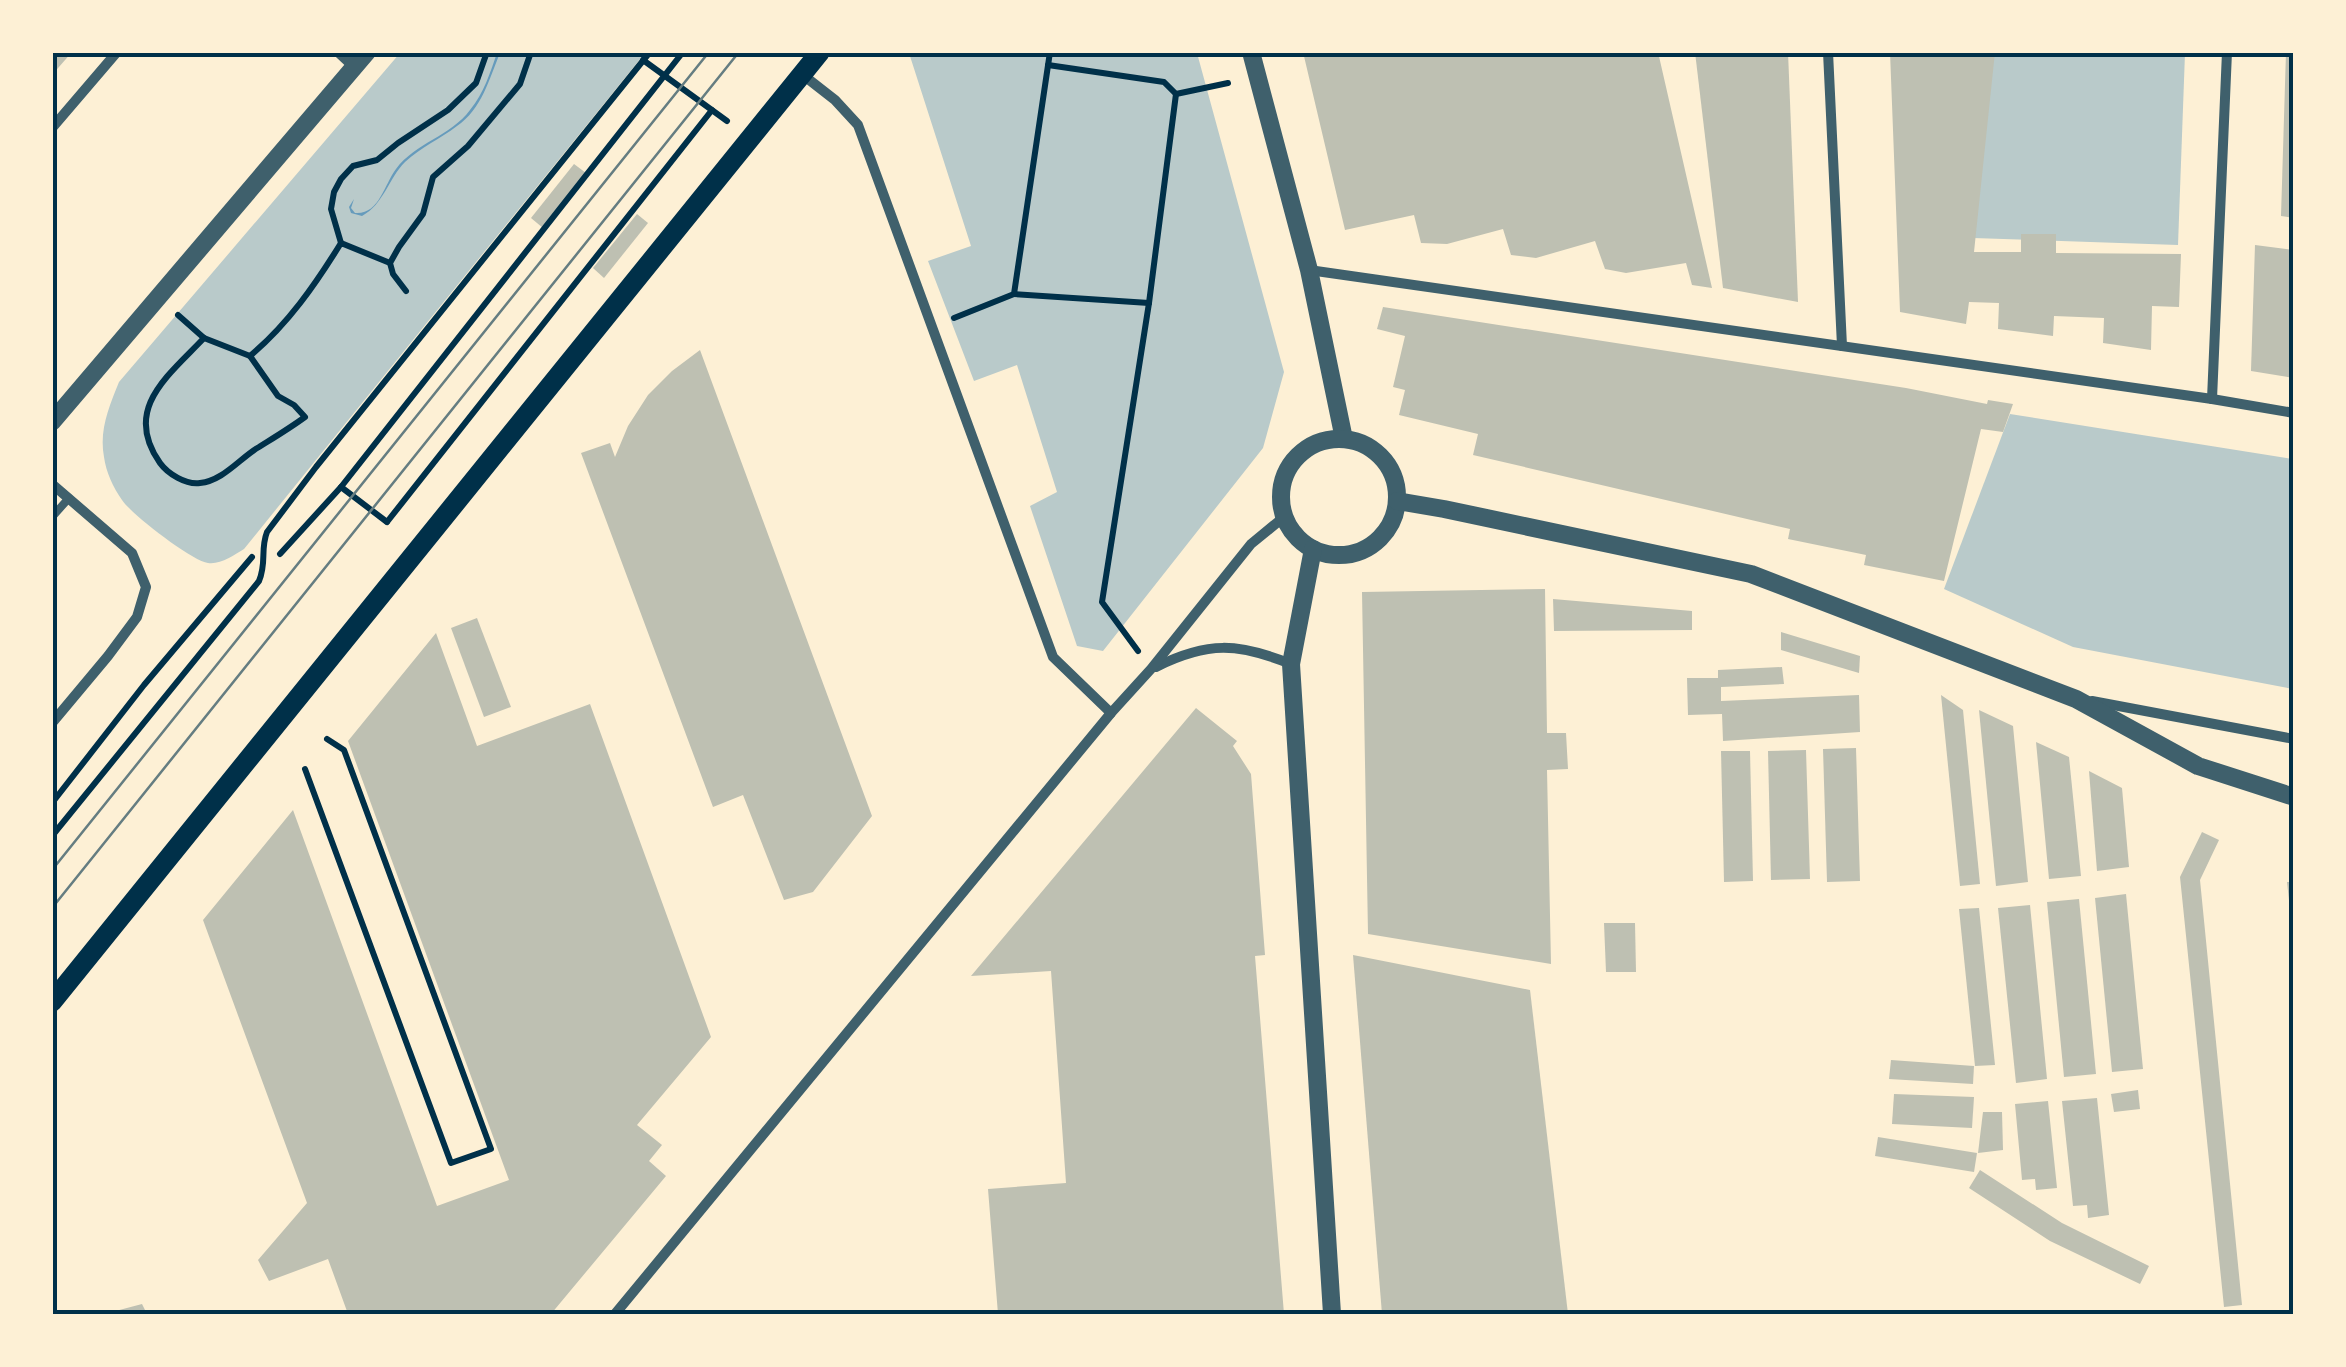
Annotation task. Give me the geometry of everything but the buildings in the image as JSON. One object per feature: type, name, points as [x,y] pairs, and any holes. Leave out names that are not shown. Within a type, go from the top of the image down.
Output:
[{"type":"main road","points":[[52,1002],[820,52]]},
{"type":"street","points":[[52,128],[117,52]]},
{"type":"street","points":[[52,422],[361,60],[338,52]]},
{"type":"street","points":[[1250,52],[1308,270],[1344,439]]},
{"type":"street","points":[[1828,52],[1842,346]]},
{"type":"street","points":[[2212,398],[2227,52]]},
{"type":"street","points":[[802,74],[858,125],[1053,656],[1111,713]]},
{"type":"street","points":[[1308,270],[2212,398],[2294,413]]},
{"type":"street","points":[[1330,439],[1344,439],[1374,450],[1387,464],[1397,488],[1397,501],[1386,532],[1371,546],[1343,556],[1313,550],[1298,539],[1284,517],[1282,485],[1292,462],[1307,448],[1330,439]]},
{"type":"street","points":[[52,484],[132,553],[146,587],[136,617],[52,723]]},
{"type":"street","points":[[1397,501],[1752,574],[2076,698],[2198,766],[2294,797]]},
{"type":"street","points":[[615,1314],[1111,713],[1151,670],[1251,544],[1284,517]]},
{"type":"street","points":[[1313,550],[1291,664],[1332,1314]]},
{"type":"street","points":[[1151,670],[1176,656],[1212,646],[1258,651],[1291,664]]},
{"type":"street","points":[[2076,698],[2294,739]]},
{"type":"lane","points":[[52,517],[69,498]]},
{"type":"path","points":[[250,356],[275,336],[298,308],[340,243],[332,209],[341,179],[353,166],[377,160],[462,98],[476,83],[487,52]]},
{"type":"path","points":[[406,291],[390,263],[424,214],[432,177],[468,146],[520,84],[531,52]]},
{"type":"path","points":[[52,836],[259,581],[264,568],[262,544],[286,506],[650,52]]},
{"type":"path","points":[[280,554],[341,487],[684,52]]},
{"type":"path","points":[[1014,294],[1050,52]]},
{"type":"path","points":[[643,60],[734,126]]},
{"type":"path","points":[[1048,65],[1164,82],[1176,94]]},
{"type":"path","points":[[1176,94],[1257,77]]},
{"type":"path","points":[[1151,670],[1102,602],[1149,303],[1176,94]]},
{"type":"path","points":[[387,522],[712,110]]},
{"type":"path","points":[[340,243],[390,263]]},
{"type":"path","points":[[932,326],[1014,294],[1149,303]]},
{"type":"path","points":[[158,298],[204,338],[250,356],[278,396],[294,404],[305,417],[224,474],[198,484],[184,482],[163,468],[144,431],[144,416],[167,378],[204,338]]},
{"type":"path","points":[[341,487],[396,529]]},
{"type":"path","points":[[52,803],[252,557]]},
{"type":"path","points":[[305,769],[451,1164],[492,1149],[344,750],[327,739]]},
{"type":"shaded area","points":[[400,53],[645,53],[244,549],[217,562],[200,560],[137,515],[113,485],[105,463],[103,437],[115,391]]},
{"type":"shaded area","points":[[909,53],[1197,53],[1284,372],[1263,448],[1103,651],[1077,646],[1030,506],[1057,492],[1017,365],[974,381],[928,261],[971,246]]},
{"type":"shaded area","points":[[1987,53],[2185,53],[2178,245],[1973,238]]},
{"type":"shaded area","points":[[2010,414],[2293,459],[2293,689],[2073,647],[1944,589]]},
{"type":"water","points":[[497,53],[484,93],[466,119],[405,162],[369,211],[362,216],[351,213],[349,207],[354,199],[351,208],[355,213],[370,209],[404,160],[462,119],[483,90]]},
{"type":"tram line","points":[[52,870],[709,52]]},
{"type":"tram line","points":[[52,908],[739,52]]}]
